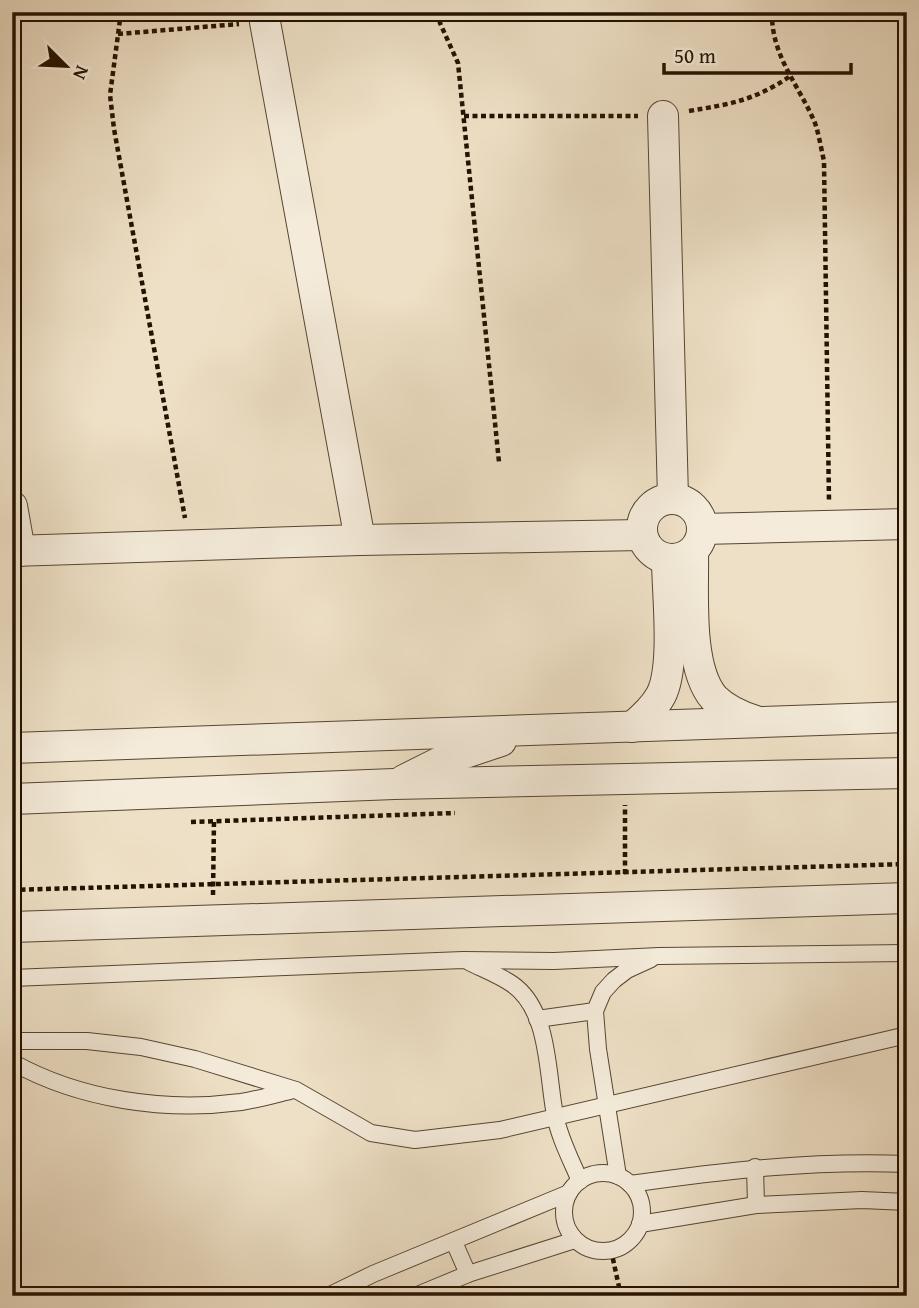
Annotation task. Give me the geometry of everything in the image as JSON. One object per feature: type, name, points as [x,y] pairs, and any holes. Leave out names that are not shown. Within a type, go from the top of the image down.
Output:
[{"type":"street","points":[[265,22],[360,540]]},
{"type":"street","points":[[663,116],[673,498]]},
{"type":"street","points":[[632,727],[650,712],[662,693],[669,671],[687,546],[697,512],[691,505],[673,498],[662,499],[653,505],[645,513],[641,524],[642,535],[651,551],[687,546],[830,526],[907,524]]},
{"type":"street","points":[[12,506],[16,551],[360,540],[642,535]]},
{"type":"street","points":[[687,546],[695,649],[700,675],[714,698],[735,714],[760,723]]},
{"type":"street","points":[[12,748],[907,718]]},
{"type":"street","points":[[394,784],[444,760],[495,742],[549,730]]},
{"type":"street","points":[[12,799],[394,784],[625,793],[907,773]]},
{"type":"street","points":[[12,927],[907,898]]},
{"type":"lane","points":[[12,978],[463,960],[554,961],[659,956],[907,953]]},
{"type":"lane","points":[[463,960],[514,985],[528,999],[537,1019],[548,1059],[555,1117],[574,1187],[565,1205],[564,1217],[575,1240],[592,1249],[611,1250],[629,1241],[640,1224],[640,1202],[624,1180],[607,1106],[595,1012],[603,992],[614,980],[627,970],[659,956]]},
{"type":"lane","points":[[537,1019],[595,1012]]},
{"type":"lane","points":[[12,1041],[87,1041],[141,1047],[195,1059],[296,1090],[371,1133],[415,1140],[500,1130],[907,1035]]},
{"type":"lane","points":[[12,1062],[78,1089],[132,1101],[187,1105],[242,1101],[296,1090]]},
{"type":"lane","points":[[328,1296],[373,1274],[454,1242],[574,1187],[598,1173],[624,1180],[755,1167],[863,1162],[907,1164]]},
{"type":"lane","points":[[755,1167],[756,1205]]},
{"type":"lane","points":[[640,1224],[756,1205],[862,1200],[907,1202]]},
{"type":"lane","points":[[415,1296],[468,1274],[575,1240]]},
{"type":"lane","points":[[454,1242],[468,1274]]},
{"type":"path","points":[[121,12],[110,95],[114,129],[190,545]]},
{"type":"path","points":[[438,12],[458,63],[499,462]]},
{"type":"path","points":[[772,12],[771,26],[778,52],[815,125],[824,161],[830,526]]},
{"type":"path","points":[[118,34],[265,22]]},
{"type":"path","points":[[464,116],[663,116],[744,101],[789,77]]},
{"type":"path","points":[[213,921],[214,792]]},
{"type":"path","points":[[611,807],[625,793]]},
{"type":"path","points":[[625,793],[625,907]]},
{"type":"path","points":[[187,822],[461,812]]},
{"type":"path","points":[[12,890],[907,864]]},
{"type":"path","points":[[611,1250],[621,1296]]}]
